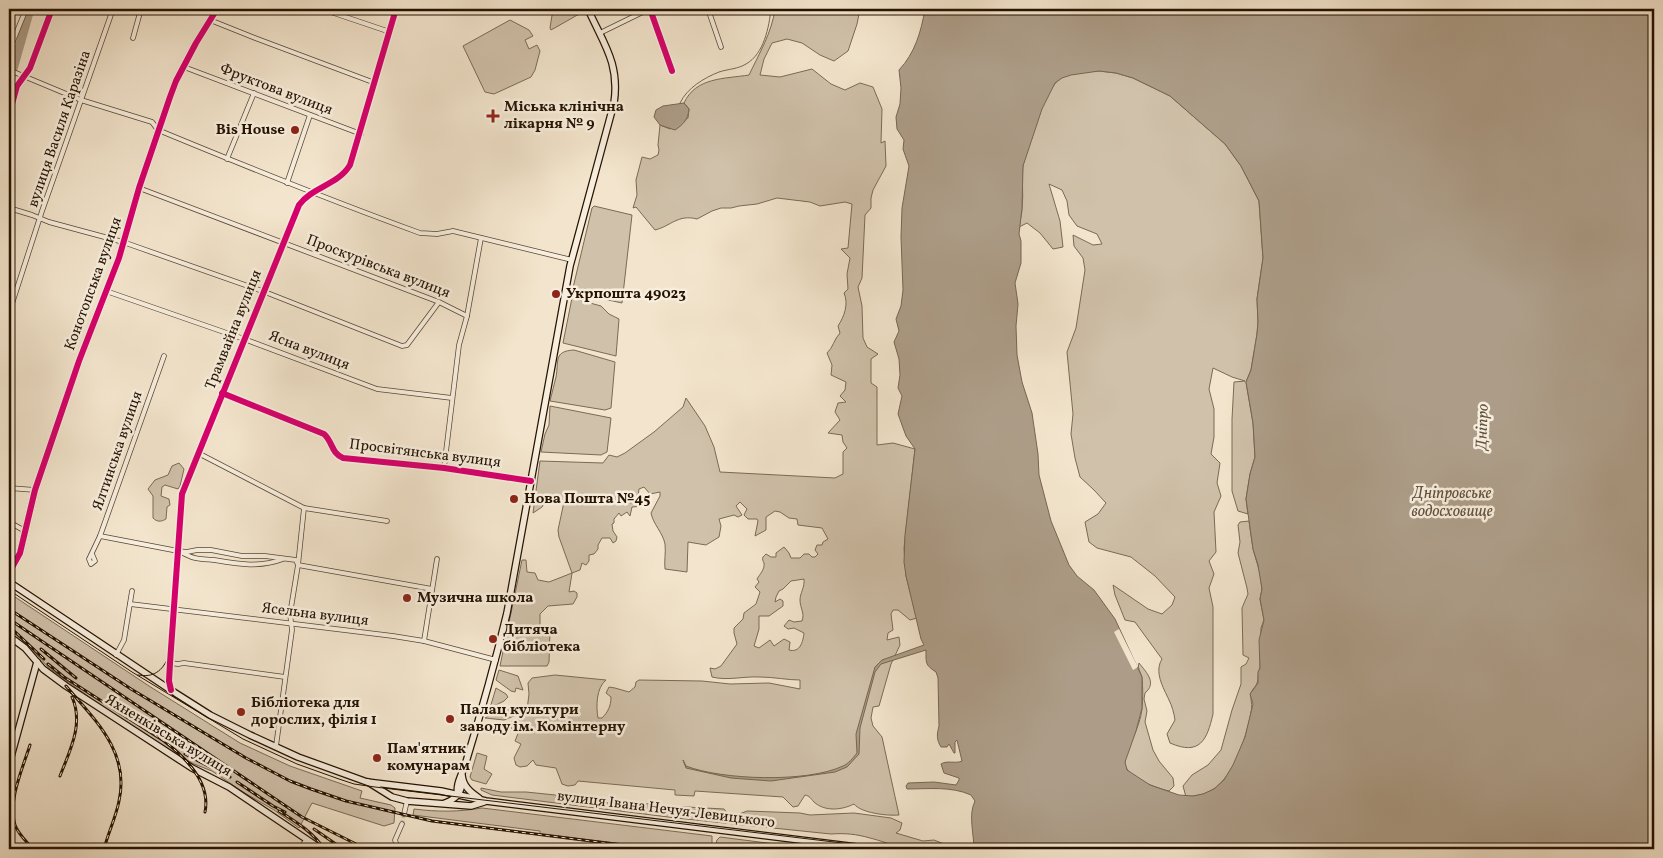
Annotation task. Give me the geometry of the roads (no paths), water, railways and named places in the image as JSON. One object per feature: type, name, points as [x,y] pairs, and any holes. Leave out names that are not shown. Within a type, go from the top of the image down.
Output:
[{"type":"main road","name":"Конотопська вулиця","points":[[9,573],[20,553],[35,490],[79,361],[119,258],[139,188],[176,81],[217,9]]},
{"type":"main road","points":[[471,806],[458,795],[458,784],[496,660],[507,613],[572,260],[616,91],[614,69],[588,9]]},
{"type":"main road","name":"вулиця Івана Нечуя-Левицького","points":[[9,582],[116,655],[210,715],[276,746],[367,782],[386,794],[407,800],[471,806],[486,801]]},
{"type":"main road","name":"Яхненківська вулиця","points":[[9,636],[25,648],[37,662],[66,686],[192,768],[229,787],[321,849]]},
{"type":"main road","points":[[9,764],[37,662]]},
{"type":"main road","points":[[443,804],[450,802],[458,795],[462,788],[462,776]]},
{"type":"main road","points":[[462,776],[468,789],[486,801]]},
{"type":"main road","name":"вулиця Івана Нечуя-Левицького","points":[[367,782],[442,791],[486,801],[872,849]]},
{"type":"main road","points":[[442,791],[458,784]]},
{"type":"street","points":[[9,115],[17,86],[30,68],[52,9]]},
{"type":"street","name":"вулиця Василя Каразіна","points":[[9,313],[113,9]]},
{"type":"street","points":[[133,38],[141,9]]},
{"type":"street","points":[[322,9],[389,32]]},
{"type":"street","name":"Трамвайна вулиця","points":[[171,690],[169,681],[170,663],[182,494],[299,205],[311,193],[339,178],[352,161],[396,9]]},
{"type":"street","points":[[600,34],[649,9],[672,71]]},
{"type":"street","points":[[708,9],[721,47]]},
{"type":"street","points":[[9,51],[24,14]]},
{"type":"street","points":[[210,20],[375,83]]},
{"type":"street","name":"Фруктова вулиця","points":[[184,67],[360,134]]},
{"type":"street","points":[[9,70],[81,100],[152,122],[158,130],[228,159],[311,193],[420,233],[437,234],[453,231],[572,260]]},
{"type":"street","points":[[228,159],[254,93]]},
{"type":"street","points":[[287,183],[310,116]]},
{"type":"street","name":"Проскурівська вулиця","points":[[139,188],[439,302],[467,316]]},
{"type":"street","points":[[9,208],[40,219],[123,242],[264,291],[404,346],[439,302]]},
{"type":"street","points":[[444,468],[459,345],[467,316],[481,238]]},
{"type":"street","name":"Ясна вулиця","points":[[106,291],[244,339],[377,389],[452,398]]},
{"type":"street","name":"Ялтинська вулиця","points":[[92,554],[164,356]]},
{"type":"street","name":"Просвітянська вулиця","points":[[222,393],[327,436],[334,452],[343,458],[444,468],[531,481]]},
{"type":"street","points":[[198,453],[304,508],[387,521]]},
{"type":"street","points":[[9,488],[35,490]]},
{"type":"street","points":[[276,746],[292,630],[290,614],[298,565],[304,508]]},
{"type":"street","points":[[9,522],[25,531]]},
{"type":"street","points":[[100,536],[179,551],[212,550],[242,556],[265,556],[296,560],[298,565]]},
{"type":"street","points":[[179,551],[188,557],[196,559],[244,565],[273,563],[284,559]]},
{"type":"street","points":[[424,641],[437,559]]},
{"type":"street","points":[[298,565],[432,589]]},
{"type":"street","points":[[116,655],[124,640],[132,591]]},
{"type":"street","name":"Ясельна вулиця","points":[[130,604],[424,641],[496,660]]},
{"type":"street","points":[[170,663],[184,663],[285,677]]},
{"type":"street","points":[[404,814],[407,800]]},
{"type":"street","points":[[398,849],[395,840],[402,824]]},
{"type":"street","points":[[300,849],[306,840]]},
{"type":"street","points":[[9,847],[13,849]]},
{"type":"water","name":"Дніпровське водосховище","points":[[925,9],[1654,9],[1654,849],[974,849],[972,812],[975,801],[971,795],[956,790],[907,789],[906,786],[908,783],[934,782],[956,785],[959,778],[944,773],[941,764],[962,761],[957,740],[955,742],[955,753],[949,744],[947,747],[941,747],[938,741],[938,678],[936,672],[927,663],[926,650],[881,664],[875,672],[860,728],[859,754],[847,767],[835,772],[771,781],[731,778],[686,768],[683,760],[686,766],[702,771],[764,778],[808,775],[845,765],[857,753],[856,734],[875,667],[882,660],[924,645],[921,639],[904,562],[905,535],[915,449],[906,436],[898,414],[902,396],[898,388],[900,375],[899,359],[894,342],[899,331],[896,319],[901,306],[903,290],[902,208],[909,166],[903,149],[904,140],[897,129],[896,117],[900,104],[901,88],[899,70],[913,49]],"holes":[[[1099,71],[1133,78],[1170,96],[1225,144],[1241,166],[1259,201],[1263,258],[1257,299],[1257,334],[1251,370],[1246,382],[1253,423],[1255,457],[1246,499],[1253,549],[1262,589],[1260,599],[1264,620],[1259,640],[1260,668],[1258,683],[1250,694],[1253,704],[1245,737],[1233,765],[1224,780],[1214,789],[1193,796],[1179,795],[1150,785],[1127,770],[1125,762],[1142,708],[1142,677],[1115,619],[1094,590],[1077,576],[1069,565],[1051,521],[1039,475],[1032,413],[1022,382],[1017,355],[1016,326],[1018,304],[1015,283],[1021,263],[1021,241],[1019,234],[1023,166],[1042,109],[1055,83],[1062,78]]]},
{"type":"water","points":[[684,103],[689,109],[688,116],[675,130],[660,125],[654,117],[656,110],[663,106]]},
{"type":"waterway","points":[[13,69],[30,9]]},
{"type":"waterway","points":[[680,103],[691,88],[702,80],[719,72],[743,66],[752,60],[764,40],[771,9]]},
{"type":"waterway","points":[[9,83],[11,77]]},
{"type":"tunnel","points":[[402,824],[404,814]]},
{"type":"tram line","points":[[175,698],[169,689],[168,681],[182,492],[298,204],[310,193],[339,176],[350,163],[395,9]]},
{"type":"tram line","points":[[9,590],[132,672],[243,739],[297,764],[354,784],[859,845],[877,849]]},
{"type":"tram line","points":[[138,675],[143,676],[157,672],[168,657]]},
{"type":"railway","points":[[9,609],[131,689],[246,758],[290,781],[311,789],[346,801],[432,821],[654,849]]},
{"type":"railway","points":[[9,619],[302,817],[366,849]]},
{"type":"railway","points":[[11,628],[44,659]]},
{"type":"railway","points":[[41,649],[76,678]]},
{"type":"railway","points":[[48,664],[64,677],[164,741],[180,755],[195,772],[200,781],[206,801],[205,812]]},
{"type":"railway","points":[[66,686],[108,738],[115,752],[119,767],[121,783],[119,801],[104,849]]},
{"type":"railway","points":[[60,776],[76,727],[77,717],[72,697]]},
{"type":"railway","points":[[172,741],[194,753]]},
{"type":"railway","points":[[30,745],[14,796],[13,816],[18,832],[33,849]]},
{"type":"railway","points":[[185,754],[230,777]]},
{"type":"railway","points":[[237,782],[285,812]]},
{"type":"railway","points":[[279,811],[309,832],[324,849]]},
{"type":"railway","points":[[314,829],[343,849]]},
{"type":"place","name":"Міська клінічна лікарня № 9","points":[[493,116]]},
{"type":"place","name":"Bis House","points":[[295,130]]},
{"type":"place","name":"Укрпошта 49023","points":[[556,294]]},
{"type":"place","name":"Нова Пошта №45","points":[[514,499]]},
{"type":"place","name":"Музична школа","points":[[407,598]]},
{"type":"place","name":"Дитяча бібліотека","points":[[493,639]]},
{"type":"place","name":"Бiблiотека для дорослих, фiлiя 1","points":[[241,712]]},
{"type":"place","name":"Палац культури заводу ім. Комінтерну","points":[[450,719]]},
{"type":"place","name":"Пам'ятник комунарам","points":[[377,758]]},
{"type":"water label","name":"Дніпро","points":[[1483,427]]}]
